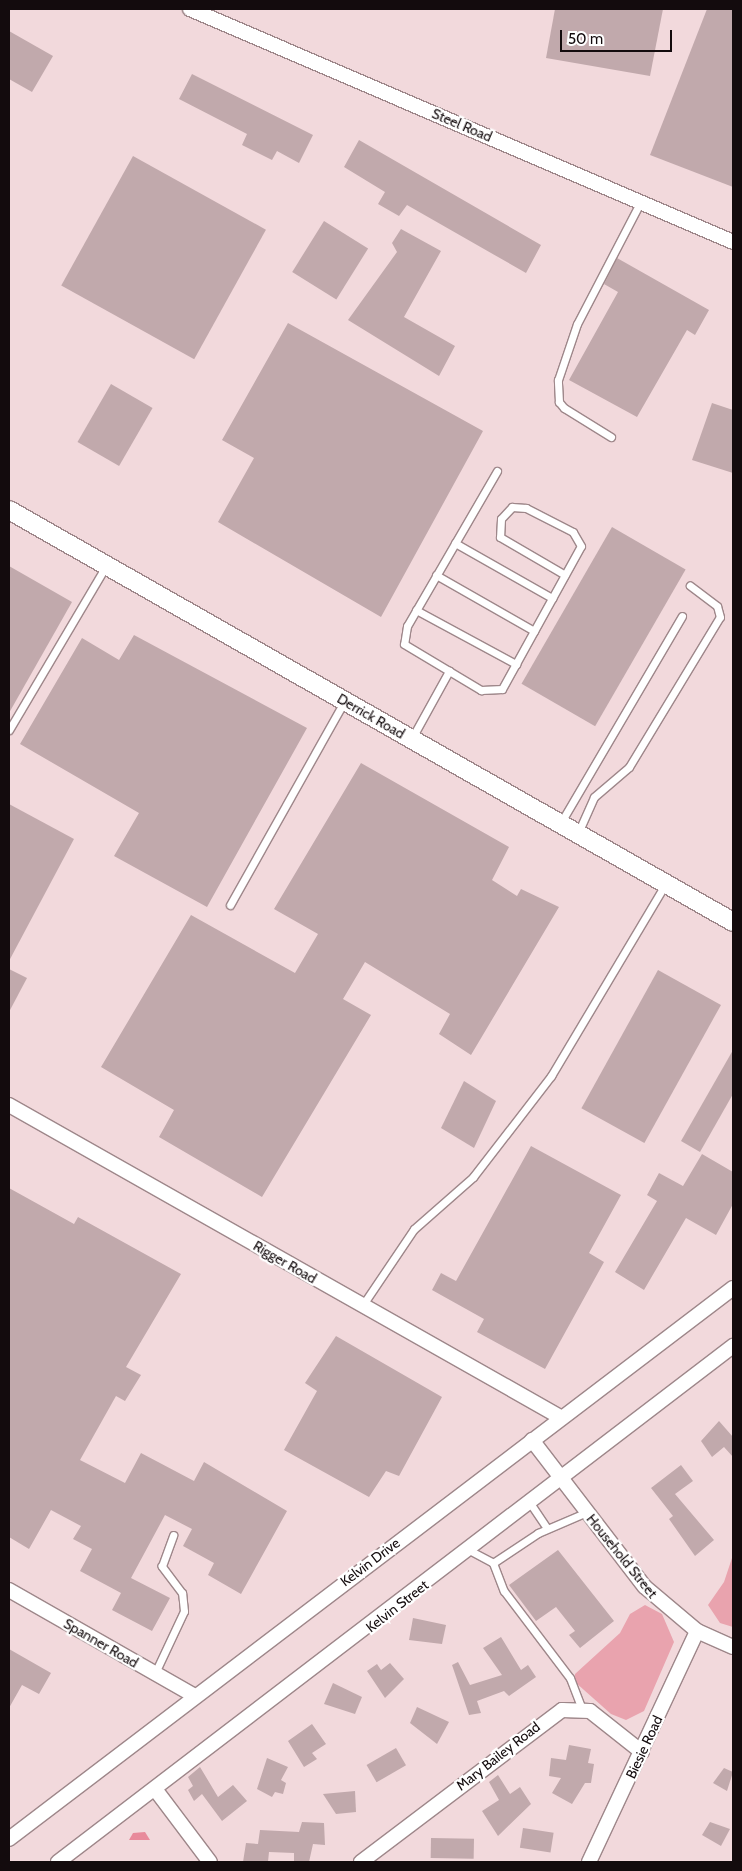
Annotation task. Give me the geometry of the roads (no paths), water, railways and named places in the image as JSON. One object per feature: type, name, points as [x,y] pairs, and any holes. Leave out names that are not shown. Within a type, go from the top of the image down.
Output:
[{"type":"street","name":"Steel Road","points":[[190,9],[642,201],[733,242]]},
{"type":"street","name":"Derrick Road","points":[[9,510],[733,922]]},
{"type":"street","name":"Rigger Road","points":[[9,1105],[562,1418]]},
{"type":"street","name":"Kelvin Drive","points":[[9,1839],[193,1695],[733,1288]]},
{"type":"street","name":"Kelvin Street","points":[[58,1862],[469,1550],[733,1346]]},
{"type":"street","name":"Household Street","points":[[532,1440],[645,1588],[697,1632],[733,1647]]},
{"type":"street","name":"Spanner Road","points":[[9,1590],[193,1695]]},
{"type":"street","name":"Biesie Road","points":[[589,1862],[697,1632]]},
{"type":"street","points":[[582,1709],[597,1715],[642,1752]]},
{"type":"street","name":"Mary Bailey Road","points":[[361,1862],[553,1714],[582,1709]]},
{"type":"street","points":[[155,1789],[210,1862]]},
{"type":"lane","points":[[610,437],[564,408],[559,402],[558,380],[600,275],[642,201]]},
{"type":"lane","points":[[497,471],[404,632],[404,644],[449,671],[493,693],[502,689],[552,598],[565,575],[581,546],[578,536],[526,508],[508,509],[499,525],[500,537],[565,575]]},
{"type":"lane","points":[[455,543],[552,598]]},
{"type":"lane","points":[[9,730],[106,566]]},
{"type":"lane","points":[[436,575],[534,631]]},
{"type":"lane","points":[[578,834],[594,797],[629,767],[720,617],[717,606],[690,586]]},
{"type":"lane","points":[[416,610],[516,664]]},
{"type":"lane","points":[[559,824],[682,616]]},
{"type":"lane","points":[[412,739],[449,671]]},
{"type":"lane","points":[[230,905],[344,701]]},
{"type":"lane","points":[[362,1306],[414,1229],[473,1177],[551,1076],[666,884]]},
{"type":"lane","points":[[530,1503],[547,1528]]},
{"type":"lane","points":[[493,1563],[547,1528],[587,1512]]},
{"type":"lane","points":[[155,1673],[184,1611],[182,1593],[162,1566],[173,1536]]},
{"type":"lane","points":[[469,1550],[493,1563],[504,1591],[570,1678],[582,1709]]}]
